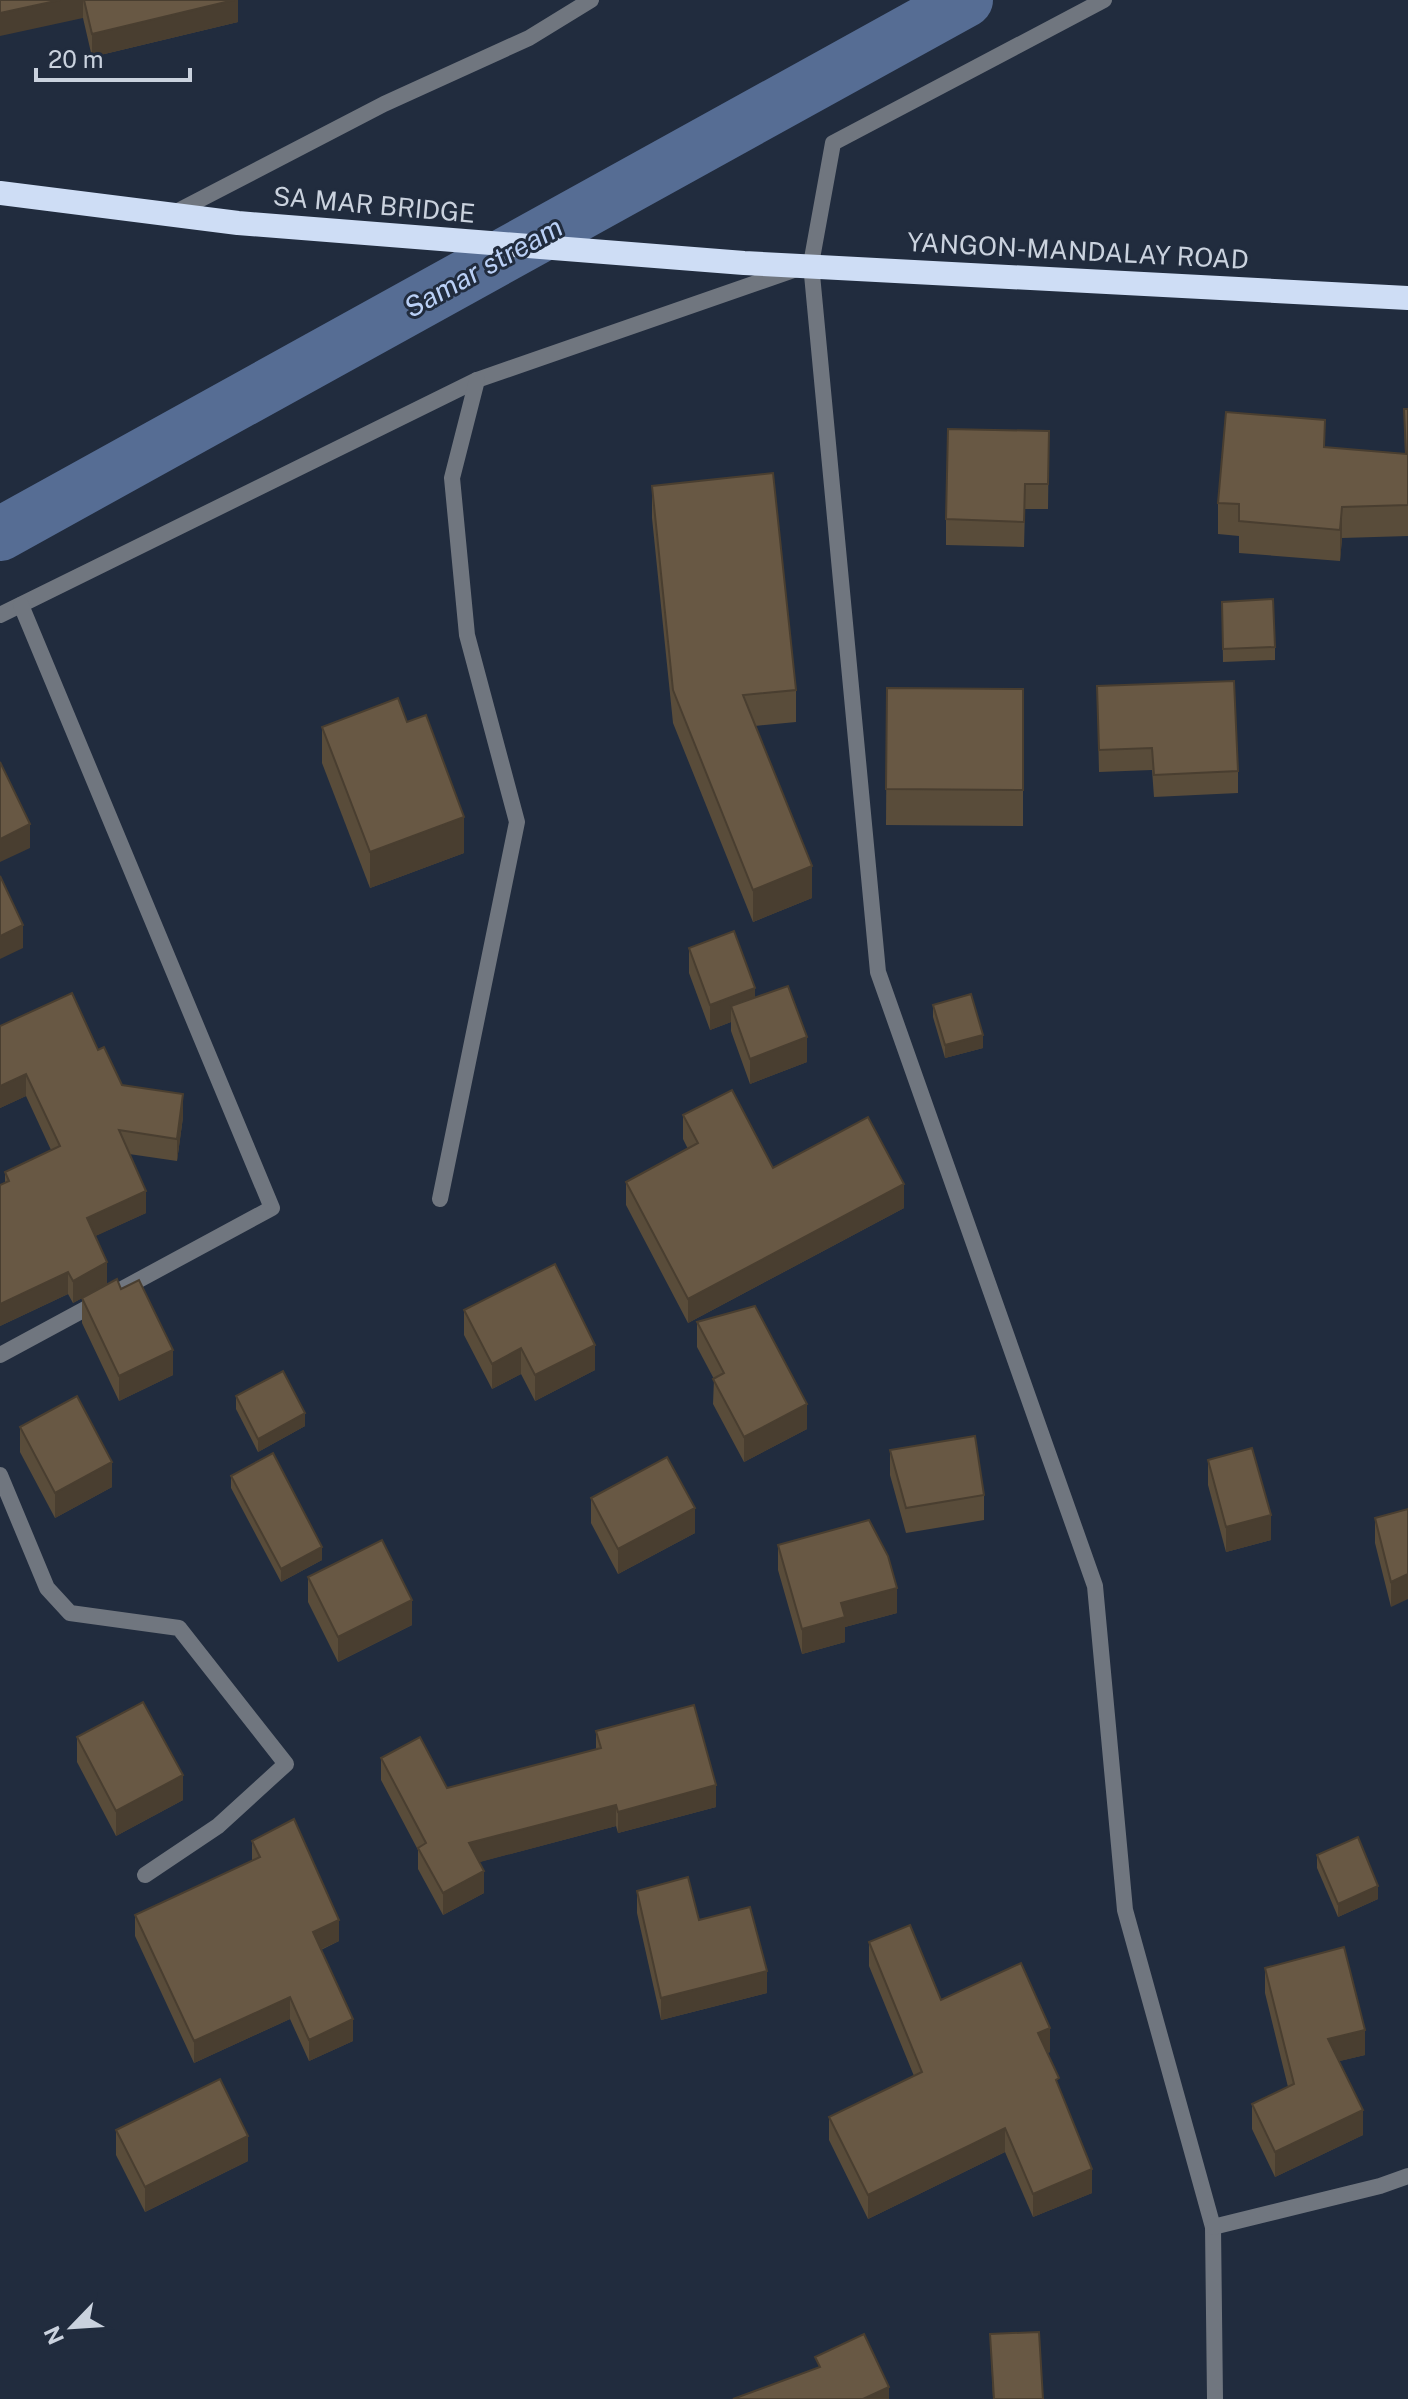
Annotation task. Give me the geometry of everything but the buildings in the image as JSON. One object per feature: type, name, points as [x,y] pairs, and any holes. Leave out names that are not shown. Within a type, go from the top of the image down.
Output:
[{"type":"highway","name":"SA MAR BRIDGE","points":[[0,193],[238,223],[744,263]]},
{"type":"highway","name":"YANGON-MANDALAY ROAD","points":[[744,263],[811,264],[1408,298]]},
{"type":"street","points":[[174,213],[384,104],[529,38],[591,0]]},
{"type":"street","points":[[1104,0],[833,143],[811,264],[878,972],[1095,1586],[1125,1910],[1213,2227],[1215,2399]]},
{"type":"street","points":[[0,615],[477,380],[811,264]]},
{"type":"street","points":[[440,1199],[517,822],[467,635],[452,478],[477,380]]},
{"type":"street","points":[[0,1355],[272,1208],[21,605]]},
{"type":"street","points":[[0,1475],[47,1588],[70,1613],[179,1628],[286,1764],[218,1826],[145,1875]]},
{"type":"street","points":[[1213,2227],[1380,2186],[1408,2176]]},
{"type":"waterway","name":"Samar stream","points":[[0,534],[966,0]]}]
